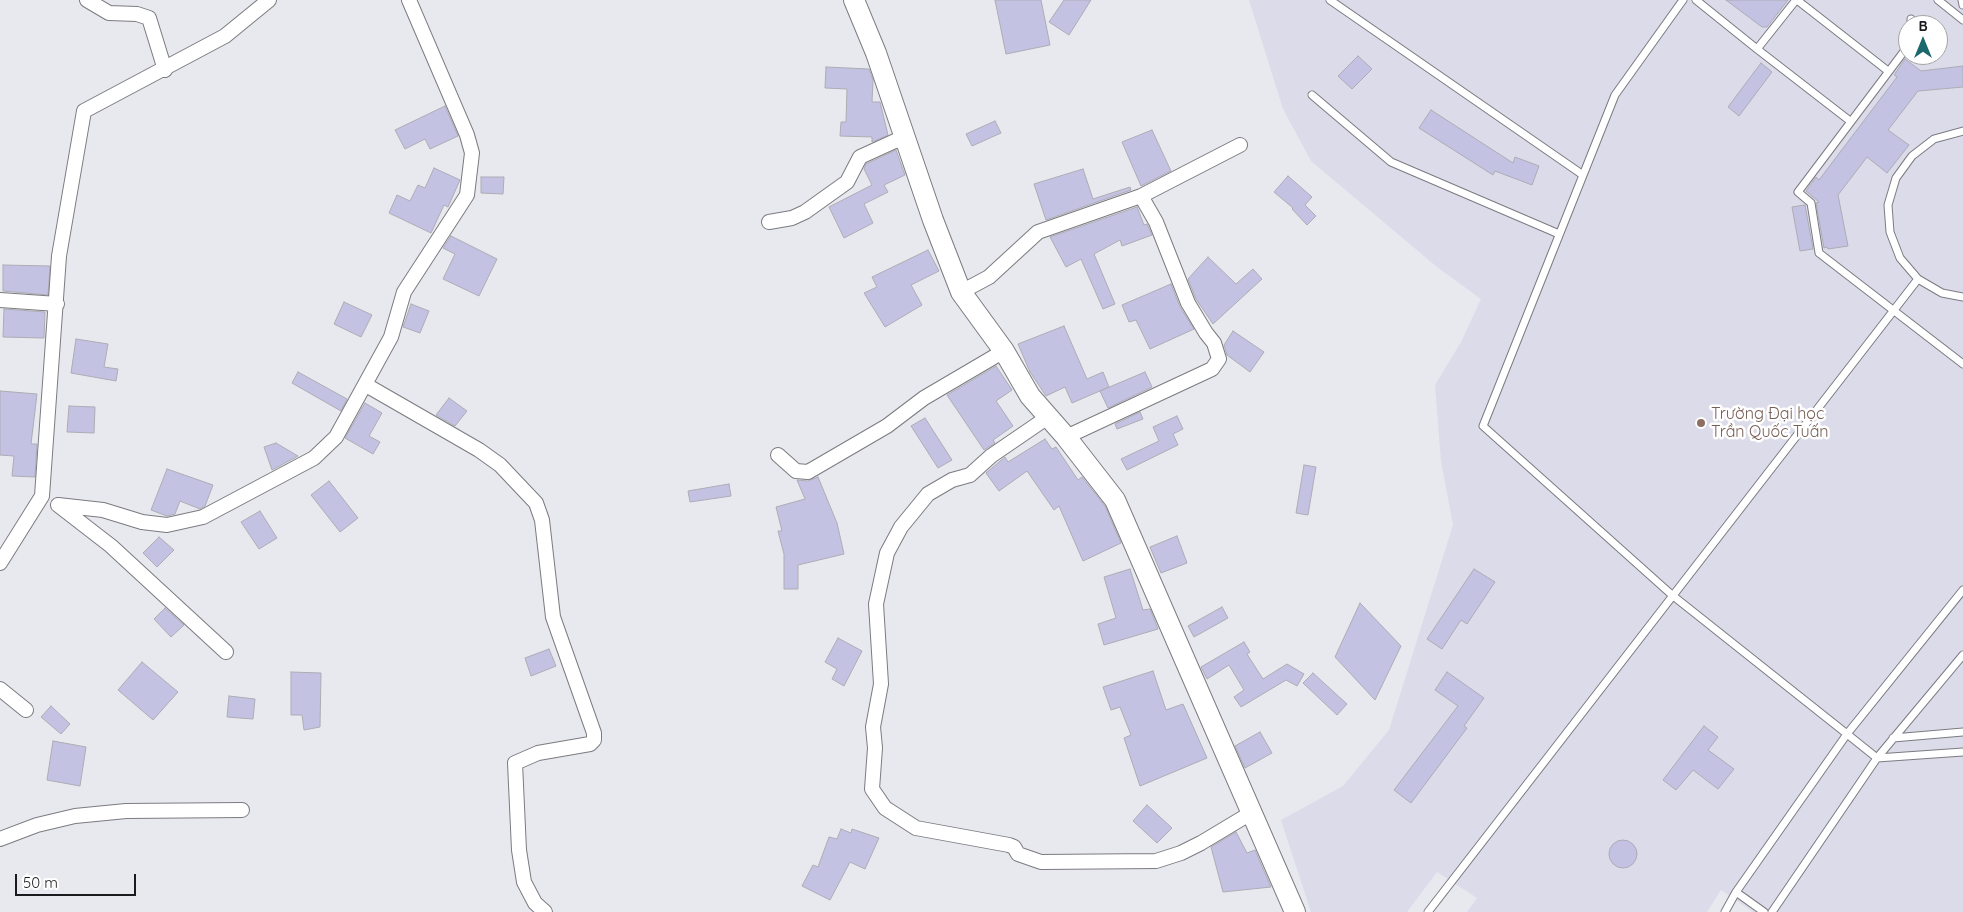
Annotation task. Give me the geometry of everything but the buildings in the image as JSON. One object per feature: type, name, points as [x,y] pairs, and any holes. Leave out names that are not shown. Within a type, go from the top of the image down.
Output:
[{"type":"street","points":[[88,0],[109,13],[145,15],[149,18],[165,70]]},
{"type":"street","points":[[0,563],[42,496],[59,256],[84,111],[165,70],[225,36],[269,0]]},
{"type":"street","points":[[58,505],[103,510],[142,522],[167,525],[203,517],[314,458],[336,437],[391,337],[404,292],[467,195],[472,153],[467,135],[409,0]]},
{"type":"street","points":[[854,0],[876,53],[904,140],[961,292],[1004,351],[1030,396],[1066,437],[1115,500],[1295,912]]},
{"type":"street","points":[[769,222],[792,218],[804,212],[847,182],[860,157],[895,141],[904,140]]},
{"type":"street","points":[[961,292],[989,277],[1009,261],[1038,232],[1141,196],[1240,144]]},
{"type":"street","points":[[1066,437],[1212,370],[1220,360],[1214,343],[1188,303],[1156,222],[1141,196]]},
{"type":"street","points":[[0,289],[0,300],[57,304]]},
{"type":"street","points":[[778,455],[796,471],[808,472],[887,426],[924,398],[1004,351]]},
{"type":"street","points":[[366,385],[479,450],[500,466],[536,503],[542,520],[553,617],[594,733],[594,740],[590,744],[538,752],[515,763],[519,850],[524,882],[535,903],[545,912]]},
{"type":"street","points":[[1048,416],[991,456],[970,475],[952,480],[928,494],[901,527],[887,553],[876,604],[881,684],[873,727],[875,748],[872,789],[885,808],[916,828],[1009,845],[1018,854],[1041,862],[1156,861],[1181,853],[1201,843],[1251,813]]},
{"type":"street","points":[[42,496],[58,505],[111,546],[226,652]]},
{"type":"street","points":[[0,689],[26,710]]},
{"type":"street","points":[[0,839],[37,825],[75,816],[126,811],[242,810]]},
{"type":"lane","points":[[1330,0],[1583,176]]},
{"type":"lane","points":[[1683,0],[1615,94],[1483,426],[1672,595],[1877,758],[1963,752]]},
{"type":"lane","points":[[1696,0],[1850,121]]},
{"type":"lane","points":[[1757,48],[1797,0],[1888,71]]},
{"type":"lane","points":[[1938,0],[1963,20]]},
{"type":"lane","points":[[1962,0],[1963,5]]},
{"type":"lane","points":[[1898,58],[1798,192],[1811,203],[1819,253],[1963,364]]},
{"type":"lane","points":[[1312,94],[1391,162],[1559,234]]},
{"type":"lane","points":[[1963,131],[1934,140],[1912,156],[1896,178],[1888,205],[1890,232],[1900,258],[1918,278],[1942,292],[1963,297]]},
{"type":"lane","points":[[1428,912],[1918,278]]},
{"type":"lane","points":[[1725,912],[1736,892],[1847,734],[1963,590]]},
{"type":"lane","points":[[1772,912],[1877,758],[1963,655]]},
{"type":"lane","points":[[1893,738],[1963,732]]},
{"type":"lane","points":[[1736,892],[1764,912]]},
{"type":"shaded area","name":"Trường Đại học Trần Quốc Tuấn","points":[[1249,0],[1963,0],[1963,912],[1753,912],[1721,890],[1707,912],[1467,912],[1477,898],[1437,872],[1407,912],[1311,912],[1281,820],[1343,786],[1389,730],[1453,525],[1441,461],[1435,385],[1461,342],[1481,299],[1437,267],[1311,161],[1283,109]]},
{"type":"place","name":"Trường Đại học Trần Quốc Tuấn","points":[[1701,423]]}]
